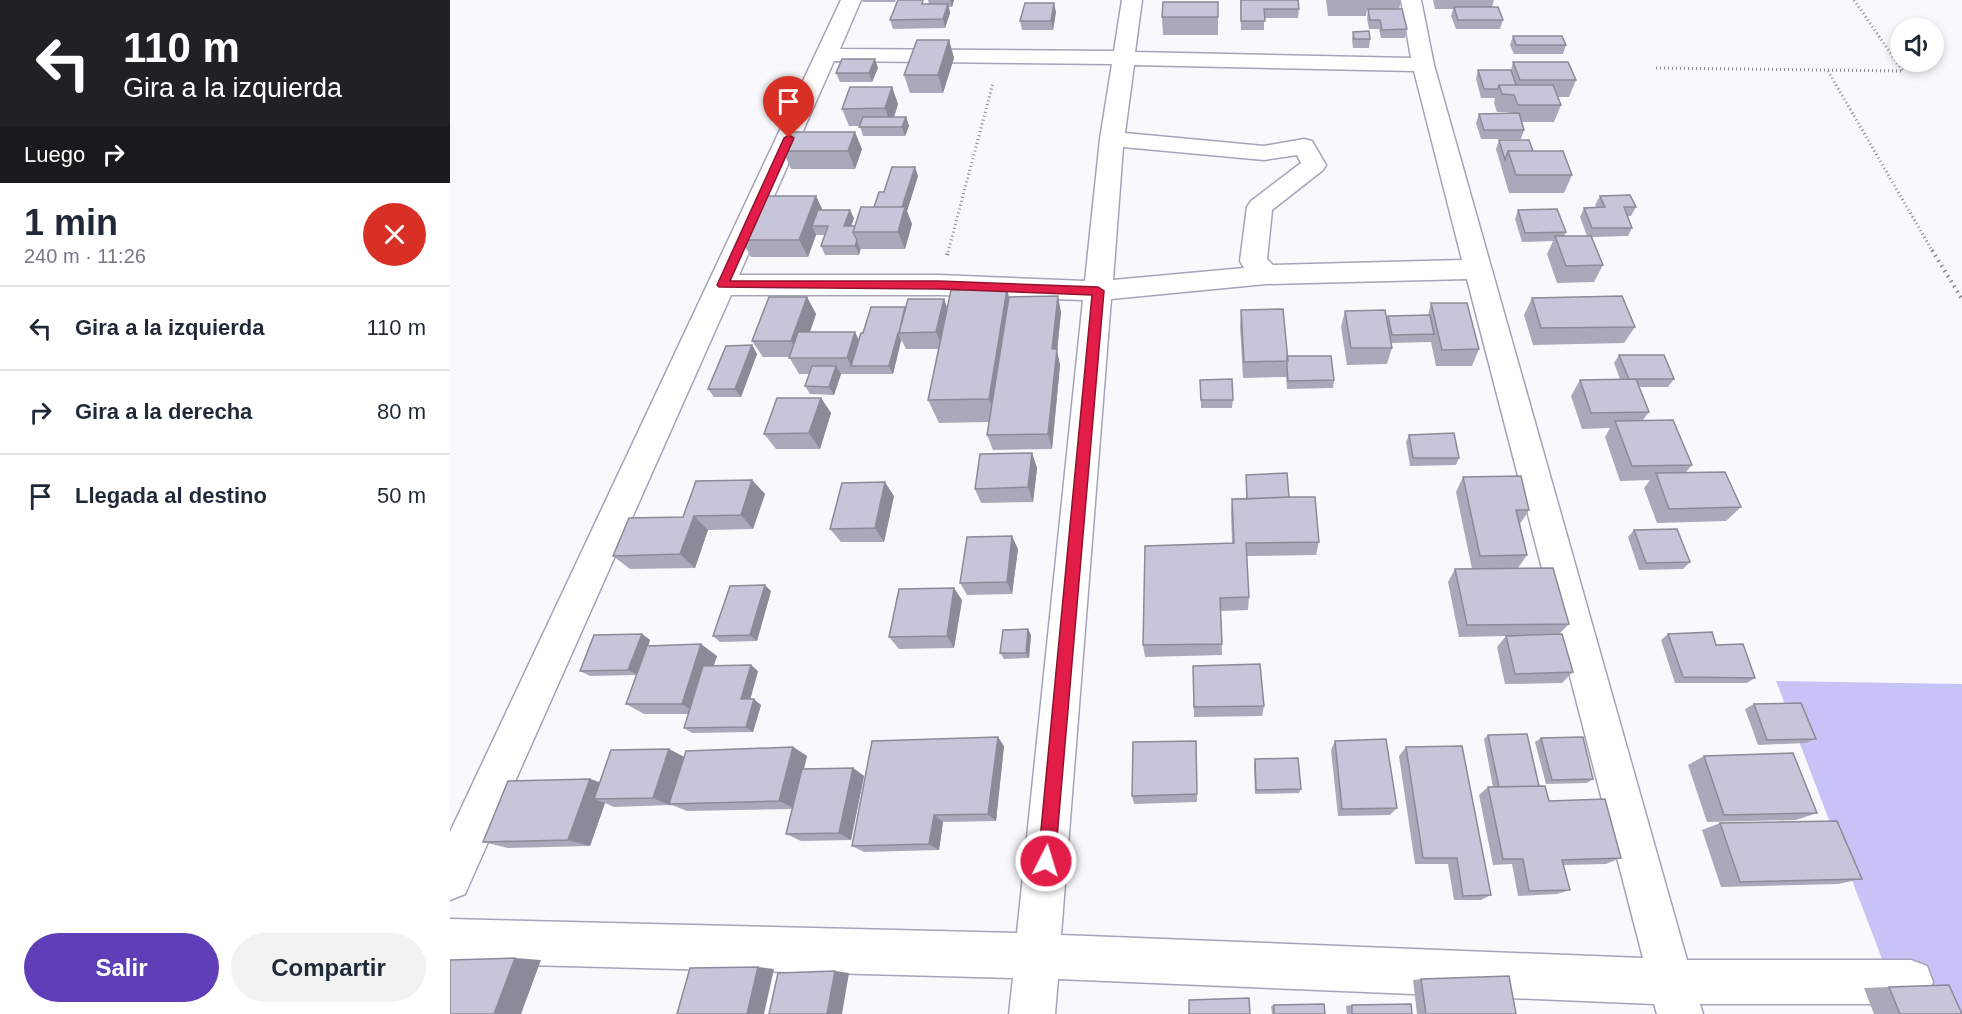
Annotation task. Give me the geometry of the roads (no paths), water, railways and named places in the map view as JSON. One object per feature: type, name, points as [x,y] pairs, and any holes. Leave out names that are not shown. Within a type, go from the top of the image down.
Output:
[{"type":"street","points":[[450,879],[723,285],[851,0]]},
{"type":"street","points":[[1032,1014],[1112,139],[1132,0]]},
{"type":"street","points":[[1410,0],[1423,65],[1676,998]]},
{"type":"street","points":[[826,55],[1000,55],[1423,65]]},
{"type":"street","points":[[1112,139],[1264,153],[1304,146],[1314,165],[1260,207],[1253,261],[1266,275]]},
{"type":"street","points":[[723,285],[939,285],[1098,291],[1266,275],[1478,269]]},
{"type":"street","points":[[450,941],[1038,956],[1676,998],[1911,982]]}]
